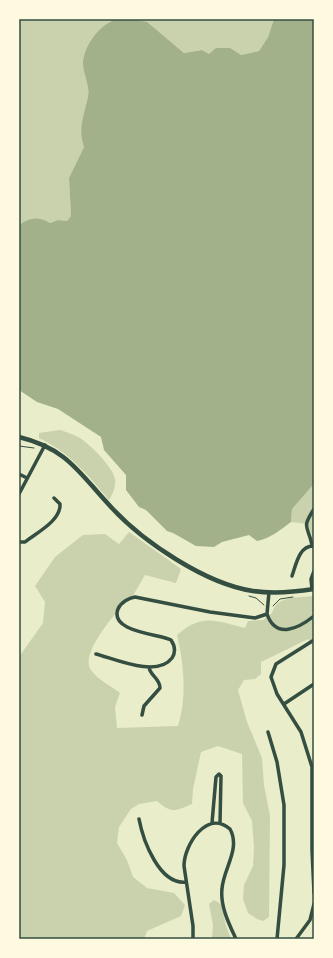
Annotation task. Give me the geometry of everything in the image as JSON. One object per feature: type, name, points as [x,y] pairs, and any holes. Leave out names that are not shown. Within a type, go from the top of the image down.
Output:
[{"type":"street","points":[[19,437],[44,448],[58,452],[75,466],[111,507],[134,528],[186,566],[204,575],[237,587],[254,591],[269,592],[313,589],[311,579],[314,571]]},
{"type":"street","points":[[19,494],[44,448]]},
{"type":"street","points":[[19,474],[27,478]]},
{"type":"street","points":[[19,542],[25,542],[56,517],[60,509],[60,504],[54,498]]},
{"type":"street","points":[[292,576],[301,552],[313,545],[306,526],[314,508]]},
{"type":"street","points":[[269,592],[267,614],[276,628],[284,630],[304,624],[314,616]]},
{"type":"street","points":[[96,654],[128,664],[149,667],[158,666],[168,662],[174,654],[174,647],[169,639],[132,629],[120,622],[117,614],[118,608],[130,598],[146,598],[192,609],[249,617],[267,614]]},
{"type":"street","points":[[314,640],[282,660],[273,668],[271,683],[301,732],[312,767],[314,893]]},
{"type":"street","points":[[142,715],[144,706],[160,688],[158,680],[150,672],[149,667]]},
{"type":"street","points":[[284,704],[314,684]]},
{"type":"street","points":[[268,732],[281,783],[284,805],[284,865],[277,939]]},
{"type":"street","points":[[212,823],[216,778],[219,774],[221,776],[220,823]]},
{"type":"street","points":[[139,819],[144,841],[155,861],[172,879],[181,883],[186,882]]},
{"type":"street","points":[[193,939],[193,926],[184,861],[186,852],[200,831],[206,825],[212,823],[220,823],[230,829],[234,841],[222,889],[224,907],[236,939]]},
{"type":"street","points":[[296,939],[310,920],[314,904]]},
{"type":"path","points":[[19,446],[44,448]]},
{"type":"path","points":[[244,594],[256,598],[262,605],[267,606],[272,606],[280,599],[298,596]]},
{"type":"shaded area","points":[[19,19],[274,19],[268,37],[259,51],[241,55],[209,54],[202,50],[184,53],[161,34],[83,63],[87,78],[88,90],[82,128],[82,141],[84,147],[69,178],[71,216],[67,221],[58,220],[50,223],[34,218],[19,225]]},
{"type":"shaded area","points":[[130,19],[147,22],[184,53],[202,50],[209,54],[216,48],[230,48],[241,55],[259,51],[268,37],[274,19],[314,19],[314,484],[292,509],[291,522],[271,536],[262,540],[257,541],[249,535],[222,542],[214,547],[196,546],[167,531],[146,510],[139,507],[126,490],[126,475],[104,450],[101,437],[58,409],[37,402],[19,390],[19,225],[34,218],[42,219],[50,223],[58,220],[67,221],[71,216],[69,178],[84,147],[81,128],[88,92],[83,67],[84,57],[92,39],[101,28],[114,20]]},
{"type":"shaded area","points":[[60,430],[74,435],[82,440],[100,456],[110,468],[114,474],[115,482],[114,490],[109,500],[86,473],[69,457],[39,438],[39,433]]},
{"type":"shaded area","points":[[314,484],[314,539],[307,524],[291,522],[292,509]]},
{"type":"shaded area","points":[[129,532],[181,569],[176,583],[145,575],[131,599],[126,601],[107,624],[94,644],[90,654],[89,663],[91,670],[100,679],[120,693],[115,707],[117,728],[178,726],[183,704],[184,681],[177,635],[186,628],[202,621],[217,621],[245,628],[248,621],[263,620],[272,613],[278,603],[283,600],[289,598],[314,596],[314,648],[308,639],[261,662],[261,674],[255,679],[244,680],[238,690],[247,722],[262,758],[264,785],[270,816],[269,917],[263,921],[248,913],[243,899],[244,885],[253,866],[254,847],[252,821],[243,803],[242,754],[218,746],[201,752],[193,789],[192,804],[177,810],[170,810],[157,801],[139,804],[131,809],[119,827],[117,843],[127,860],[133,877],[147,888],[174,893],[185,905],[181,916],[147,931],[144,939],[19,939],[19,657],[43,623],[45,602],[35,586],[55,557],[83,535],[105,534],[119,544]]},
{"type":"shaded area","points":[[214,900],[221,904],[226,926],[231,939],[212,939],[213,925],[209,904]]}]
